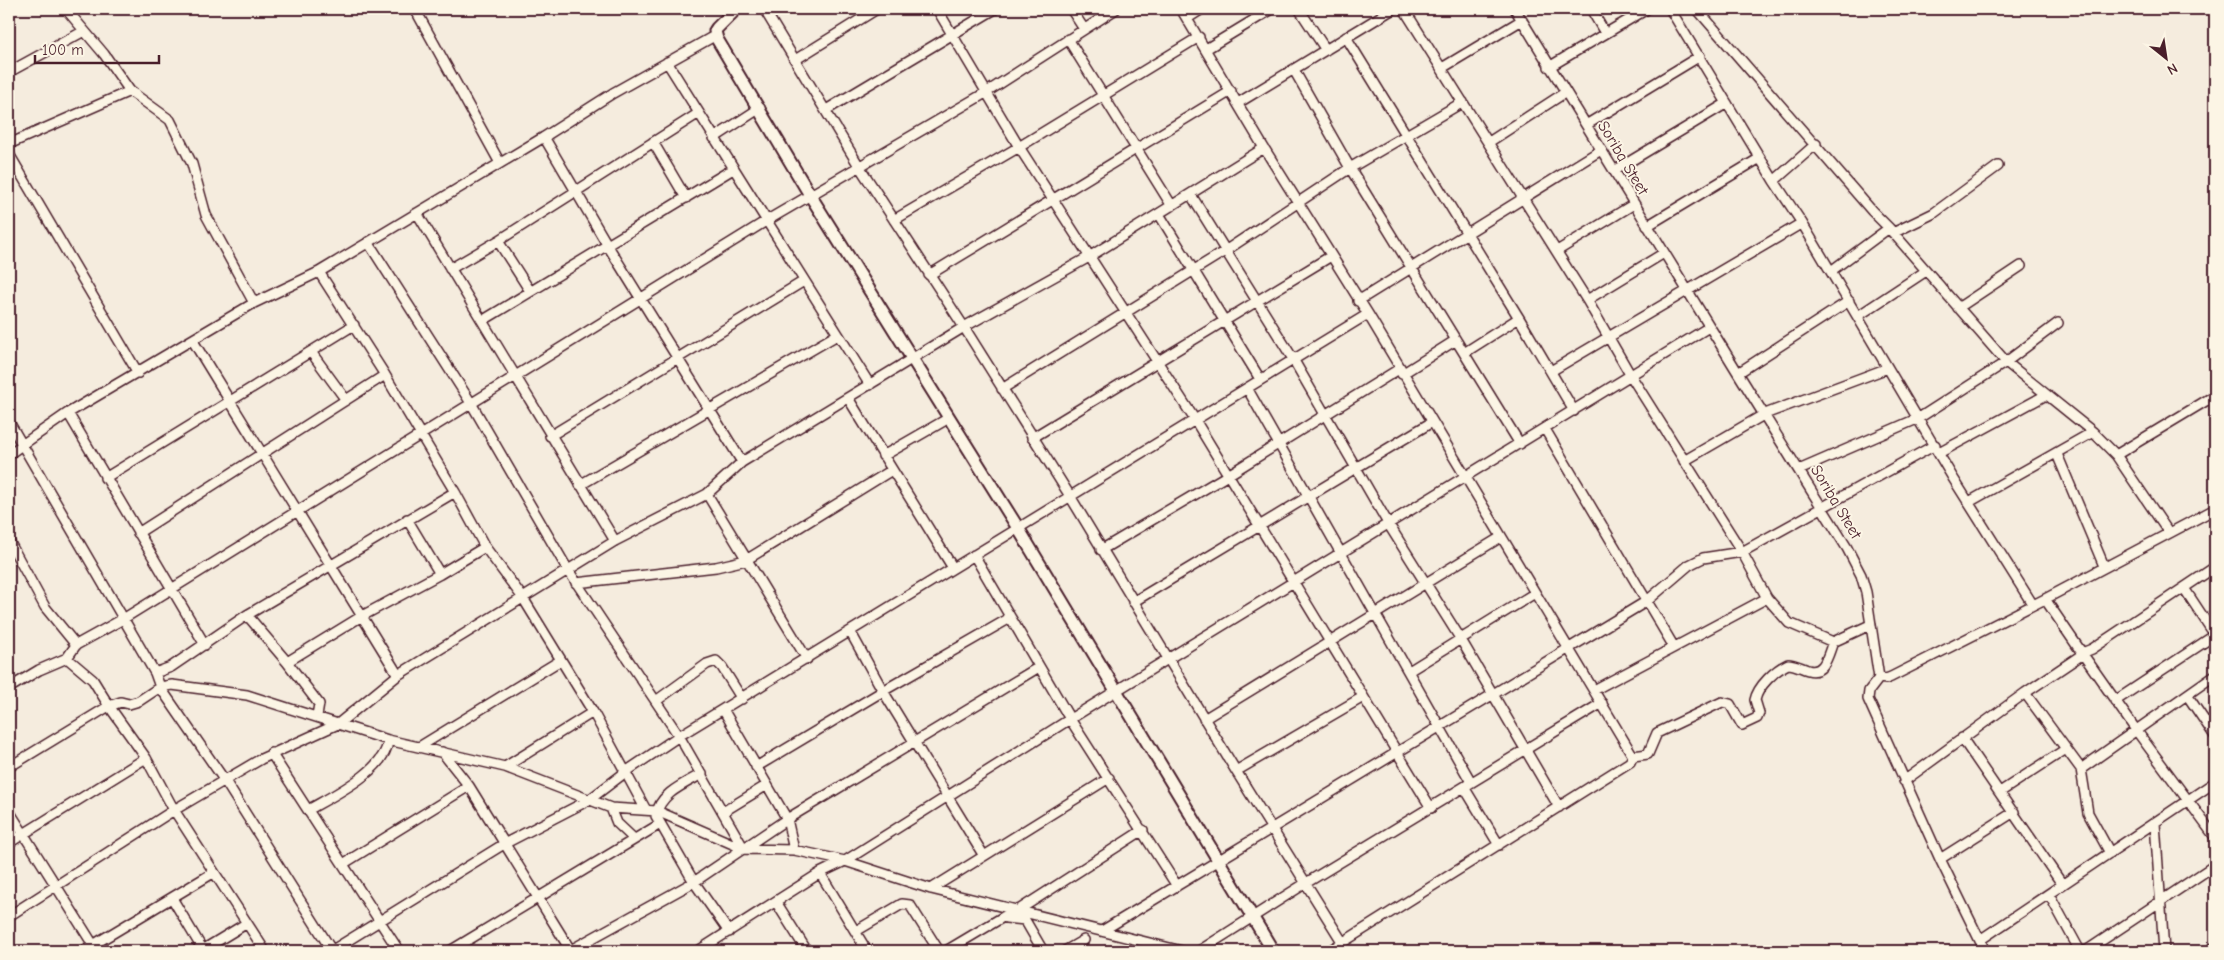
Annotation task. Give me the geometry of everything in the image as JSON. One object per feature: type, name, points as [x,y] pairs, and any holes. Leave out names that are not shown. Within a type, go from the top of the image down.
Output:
[{"type":"street","points":[[66,9],[104,54],[130,92],[170,120],[192,164],[206,215],[254,304]]},
{"type":"street","points":[[415,9],[500,163]]},
{"type":"street","points":[[735,9],[717,28],[716,35],[810,195],[1018,528],[1274,951]]},
{"type":"street","points":[[764,9],[858,166],[964,327],[1070,496],[1204,719],[1343,943]]},
{"type":"street","points":[[795,60],[877,9]]},
{"type":"street","points":[[937,9],[954,34],[1019,147],[1195,420],[1431,808]]},
{"type":"street","points":[[826,110],[995,9]]},
{"type":"street","points":[[1071,9],[1084,29]]},
{"type":"street","points":[[9,688],[39,670],[67,658],[76,645],[172,589],[766,221],[987,92],[1116,9]]},
{"type":"street","points":[[1181,9],[1264,148],[1358,301],[1368,314],[1401,372],[1633,756]]},
{"type":"street","points":[[1188,18],[1202,9]]},
{"type":"street","points":[[1206,49],[1272,9]]},
{"type":"street","points":[[1300,9],[1326,50]]},
{"type":"street","points":[[1238,103],[1393,9]]},
{"type":"street","points":[[1404,9],[1587,300],[1631,376],[1742,552],[1767,598],[1789,623],[1833,642]]},
{"type":"street","name":"Soriba Steet","points":[[1515,9],[1709,327],[1847,548],[1866,592],[1880,678]]},
{"type":"street","points":[[1591,9],[1606,33]]},
{"type":"street","points":[[1550,67],[1647,9]]},
{"type":"street","points":[[1670,9],[1774,182],[1802,223],[1968,502],[2033,605]]},
{"type":"street","points":[[1697,9],[2006,362],[2093,432],[2116,455],[2169,533]]},
{"type":"street","points":[[1442,68],[1522,20]]},
{"type":"street","points":[[9,72],[84,31]]},
{"type":"street","points":[[9,454],[68,413],[254,304],[319,272],[544,137],[613,93],[716,35]]},
{"type":"street","points":[[894,220],[1104,96],[1199,37]]},
{"type":"street","points":[[1346,37],[1574,411]]},
{"type":"street","points":[[1068,39],[1172,206]]},
{"type":"street","points":[[1586,125],[1700,56]]},
{"type":"street","points":[[667,62],[870,385]]},
{"type":"street","points":[[1294,70],[1350,168],[1520,444]]},
{"type":"street","points":[[929,275],[1054,201],[1231,91]]},
{"type":"street","points":[[9,144],[130,92]]},
{"type":"street","points":[[1489,142],[1566,92]]},
{"type":"street","points":[[1002,390],[1225,251],[1350,168],[1463,102]]},
{"type":"street","points":[[1614,171],[1727,103]]},
{"type":"street","points":[[714,138],[760,108]]},
{"type":"street","points":[[450,269],[498,241],[698,113]]},
{"type":"street","points":[[544,137],[640,299],[742,462]]},
{"type":"street","points":[[653,142],[686,198]]},
{"type":"street","points":[[1774,182],[1816,144]]},
{"type":"street","points":[[9,916],[174,810],[271,753],[338,724],[398,675],[615,541],[707,494],[742,462],[964,327],[1089,257],[1264,148]]},
{"type":"street","points":[[1358,301],[1601,150]]},
{"type":"street","points":[[9,154],[138,373]]},
{"type":"street","points":[[1647,226],[1760,158]]},
{"type":"street","points":[[1831,271],[1891,230],[1934,213],[1998,166]]},
{"type":"street","points":[[482,320],[608,246],[733,169]]},
{"type":"street","points":[[1191,195],[1293,359],[1389,525],[1460,638],[1558,807]]},
{"type":"street","points":[[1556,251],[1634,204]]},
{"type":"street","points":[[416,213],[615,541]]},
{"type":"street","points":[[1159,214],[1223,322],[1260,379]]},
{"type":"street","points":[[1551,371],[1802,223]]},
{"type":"street","points":[[498,241],[530,291]]},
{"type":"street","points":[[368,242],[471,403],[576,583],[679,736],[744,849]]},
{"type":"street","points":[[1587,300],[1664,253]]},
{"type":"street","points":[[1032,438],[1331,256]]},
{"type":"street","points":[[1958,308],[2021,266]]},
{"type":"street","points":[[1858,316],[1926,271]]},
{"type":"street","points":[[319,272],[385,376],[455,492],[485,547],[523,598],[562,660],[593,712],[646,810]]},
{"type":"street","points":[[550,436],[677,357],[804,282]]},
{"type":"street","points":[[1738,374],[1849,301]]},
{"type":"street","points":[[9,422],[155,673],[160,687],[225,781],[332,951],[504,844],[589,800],[626,771],[679,736],[1368,314]]},
{"type":"street","points":[[1464,353],[1519,318]]},
{"type":"street","points":[[1799,470],[1918,418],[2006,362],[2058,323]]},
{"type":"street","points":[[105,478],[230,403],[354,325]]},
{"type":"street","points":[[698,951],[820,873],[845,861],[1070,719],[1293,584],[1709,327]]},
{"type":"street","points":[[580,485],[837,335]]},
{"type":"street","points":[[1101,550],[1456,340]]},
{"type":"street","points":[[193,341],[398,675]]},
{"type":"street","points":[[311,352],[346,400]]},
{"type":"street","points":[[1684,461],[1765,414],[1888,368]]},
{"type":"street","points":[[138,533],[385,376]]},
{"type":"street","points":[[1247,388],[1440,726],[1499,845]]},
{"type":"street","points":[[1102,931],[1568,647],[1647,601],[1689,565],[1704,558],[1742,552],[1822,508],[2046,395]]},
{"type":"street","points":[[848,398],[953,568]]},
{"type":"street","points":[[2116,455],[2209,399],[2215,402]]},
{"type":"street","points":[[68,413],[205,645]]},
{"type":"street","points":[[883,456],[949,418]]},
{"type":"street","points":[[1133,602],[1432,422]]},
{"type":"street","points":[[1545,429],[1674,647]]},
{"type":"street","points":[[1968,502],[2057,454],[2093,432]]},
{"type":"street","points":[[2057,454],[2104,566]]},
{"type":"street","points":[[576,583],[716,568],[746,560],[892,470]]},
{"type":"street","points":[[155,673],[171,667],[248,615],[455,492]]},
{"type":"street","points":[[707,494],[807,659]]},
{"type":"street","points":[[1985,951],[1904,781],[1868,699],[1869,691],[1880,678],[1886,679],[1891,677],[2045,599],[2104,566],[2215,509]]},
{"type":"street","points":[[407,519],[440,574]]},
{"type":"street","points":[[1204,719],[1331,643],[1501,536]]},
{"type":"street","points":[[9,542],[45,607],[76,645]]},
{"type":"street","points":[[288,662],[362,616],[440,574],[485,547]]},
{"type":"street","points":[[974,555],[1070,719],[1177,886]]},
{"type":"street","points":[[1904,781],[2025,692],[2215,567]]},
{"type":"street","points":[[2115,701],[2215,635],[2184,588]]},
{"type":"street","points":[[1409,671],[1535,593]]},
{"type":"street","points":[[1594,690],[1767,598]]},
{"type":"street","points":[[2045,599],[2115,701],[2215,837]]},
{"type":"street","points":[[248,615],[288,662],[319,704],[317,716]]},
{"type":"street","points":[[756,767],[1010,618]]},
{"type":"street","points":[[1633,756],[1648,754],[1657,733],[1722,702],[1730,704],[1742,725],[1757,718],[1759,712],[1755,700],[1760,688],[1779,670],[1788,664],[1811,671],[1820,669],[1824,665],[1833,642],[1870,625]]},
{"type":"street","points":[[851,632],[883,691],[984,856]]},
{"type":"street","points":[[67,658],[93,680],[146,758],[174,810],[265,951]]},
{"type":"street","points":[[420,747],[562,660]]},
{"type":"street","points":[[656,701],[707,664],[716,661],[722,667],[742,699]]},
{"type":"street","points":[[442,752],[469,786],[570,951],[694,882],[787,819],[915,744],[1039,667]]},
{"type":"street","points":[[2081,769],[2215,675]]},
{"type":"street","points":[[9,766],[109,706],[121,702],[129,704],[139,701],[160,687],[182,685],[247,695],[388,740],[504,767],[611,808],[657,811],[744,849],[794,850],[845,861],[931,889],[1182,951]]},
{"type":"street","points":[[2025,692],[2081,769],[2088,813],[2110,853]]},
{"type":"street","points":[[2187,695],[2215,736]]},
{"type":"street","points":[[1236,771],[1363,697]]},
{"type":"street","points":[[1199,951],[1306,883],[1602,702]]},
{"type":"street","points":[[724,710],[787,819],[794,850]]},
{"type":"street","points":[[504,767],[593,712]]},
{"type":"street","points":[[1962,738],[2062,884]]},
{"type":"street","points":[[308,810],[365,774],[388,748],[388,740]]},
{"type":"street","points":[[2000,792],[2066,750]]},
{"type":"street","points":[[271,753],[399,951]]},
{"type":"street","points":[[1329,951],[1630,762],[1633,756]]},
{"type":"street","points":[[9,843],[146,758]]},
{"type":"street","points":[[702,774],[676,789],[662,801],[656,816],[694,882],[729,932]]},
{"type":"street","points":[[931,889],[1108,778]]},
{"type":"street","points":[[1980,940],[2215,782]]},
{"type":"street","points":[[723,812],[767,785]]},
{"type":"street","points":[[342,864],[469,786]]},
{"type":"street","points":[[611,808],[617,823],[634,839]]},
{"type":"street","points":[[9,811],[95,948]]},
{"type":"street","points":[[1940,859],[2014,812]]},
{"type":"street","points":[[2155,823],[2164,951]]},
{"type":"street","points":[[450,951],[660,824]]},
{"type":"street","points":[[946,951],[1002,917],[1017,911],[1142,830]]},
{"type":"street","points":[[2049,894],[2086,951],[2215,865]]},
{"type":"street","points":[[82,951],[95,948],[213,873]]},
{"type":"street","points":[[820,873],[868,951]]},
{"type":"street","points":[[172,898],[202,951],[247,923]]},
{"type":"street","points":[[776,902],[807,951]]},
{"type":"street","points":[[856,931],[906,903],[910,905],[939,951]]},
{"type":"street","points":[[1002,917],[1024,920],[1043,951]]},
{"type":"street","points":[[1065,951],[1084,940]]},
{"type":"street","points":[[2208,951],[2215,947]]}]
